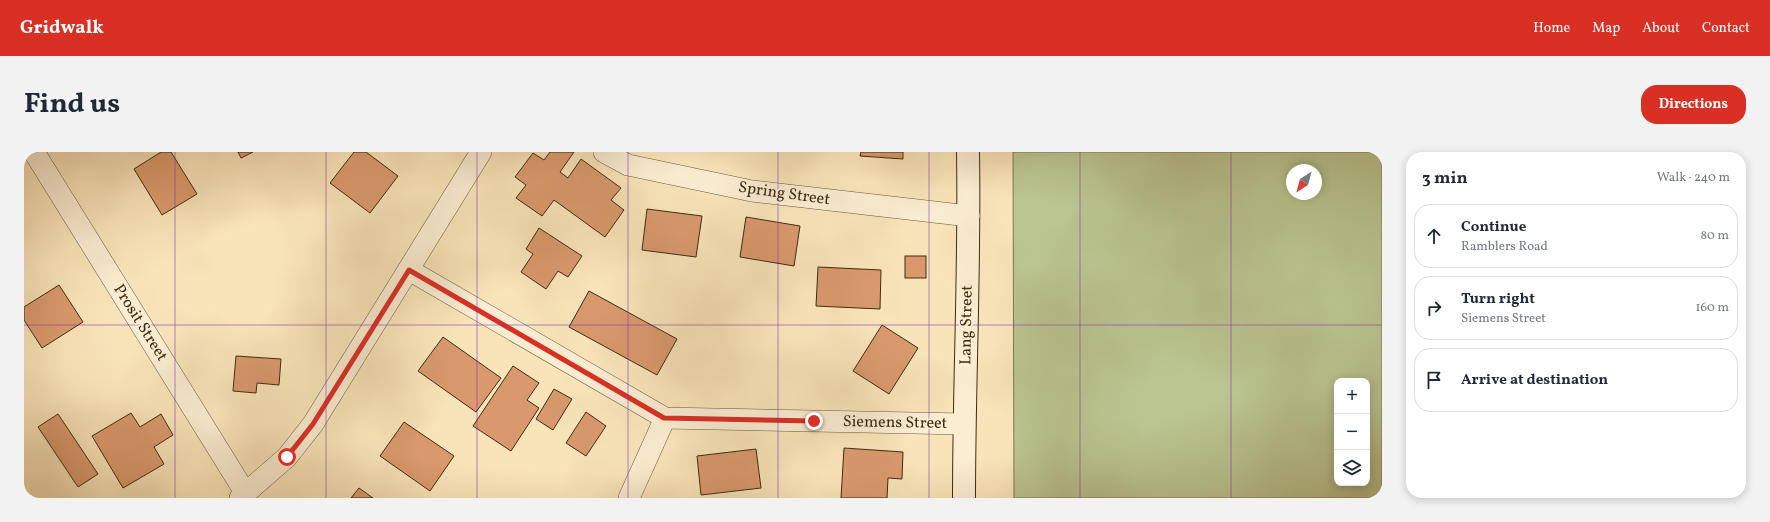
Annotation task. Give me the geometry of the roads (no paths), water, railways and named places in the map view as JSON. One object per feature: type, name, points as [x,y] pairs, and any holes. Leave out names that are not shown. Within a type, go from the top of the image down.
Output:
[{"type":"street","name":"Prosit Street","points":[[34,152],[243,496]]},
{"type":"street","points":[[243,496],[287,457],[313,424],[481,152]]},
{"type":"street","name":"Spring Street","points":[[604,152],[628,165],[752,191],[969,216]]},
{"type":"street","name":"Lang Street","points":[[964,498],[964,424],[969,216],[968,152]]},
{"type":"street","name":"Siemens Street","points":[[409,270],[664,418],[964,424]]},
{"type":"street","points":[[629,498],[664,418]]}]
